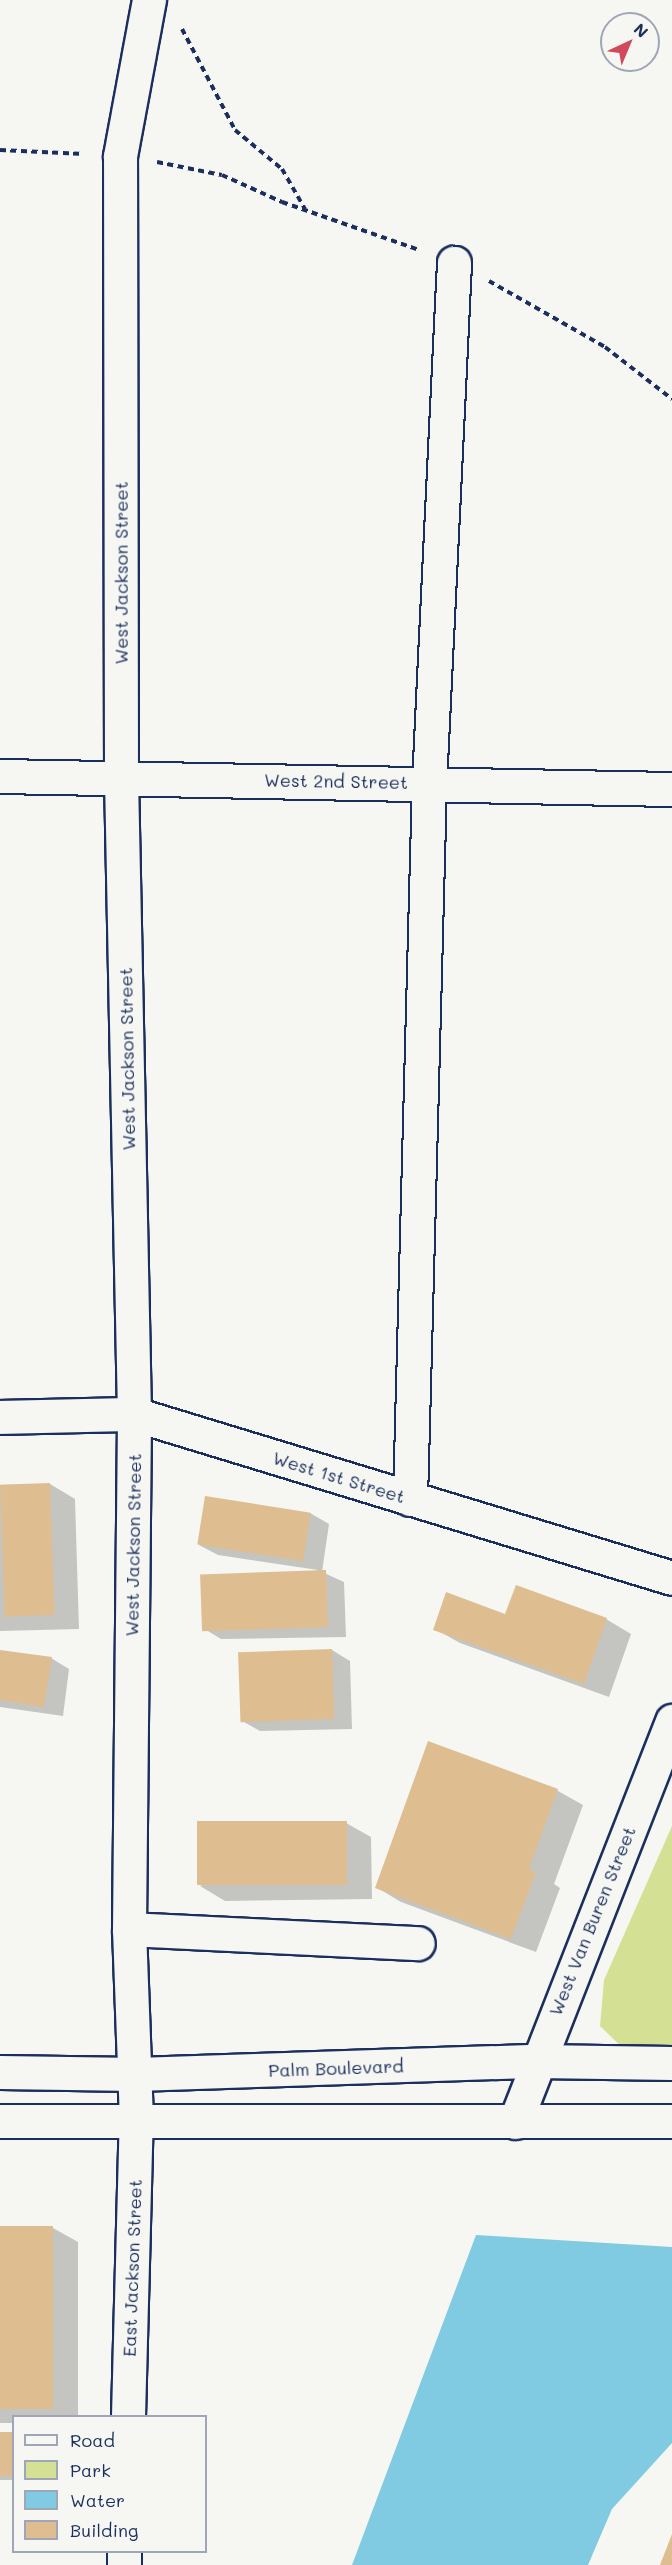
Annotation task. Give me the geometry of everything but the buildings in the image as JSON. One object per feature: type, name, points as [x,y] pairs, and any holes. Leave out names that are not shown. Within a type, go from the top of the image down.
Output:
[{"type":"street","name":"West Jackson Street","points":[[136,2120],[129,1929],[134,1414],[121,776],[120,156],[149,0]]},
{"type":"street","points":[[410,1499],[429,783],[454,263]]},
{"type":"street","name":"West 2nd Street","points":[[0,776],[121,776],[672,789]]},
{"type":"street","name":"West 1st Street","points":[[0,1416],[134,1414],[672,1578]]},
{"type":"street","name":"West Van Buren Street","points":[[515,2122],[536,2061],[672,1721]]},
{"type":"street","points":[[129,1929],[418,1943]]},
{"type":"street","name":"Palm Boulevard","points":[[0,2072],[136,2074],[536,2061],[672,2063]]},
{"type":"street","name":"East Jackson Street","points":[[128,2415],[136,2120]]},
{"type":"street","points":[[0,2121],[672,2121]]},
{"type":"path","points":[[177,19],[235,130],[282,169],[305,210]]},
{"type":"path","points":[[0,150],[120,156],[222,175],[305,210],[454,263],[507,289],[605,347],[672,399]]},
{"type":"green space","points":[[672,1826],[672,2051],[627,2052],[600,2026],[604,1980]]},
{"type":"water","points":[[476,2235],[672,2247],[672,2443],[612,2509],[588,2565],[352,2565]]}]
